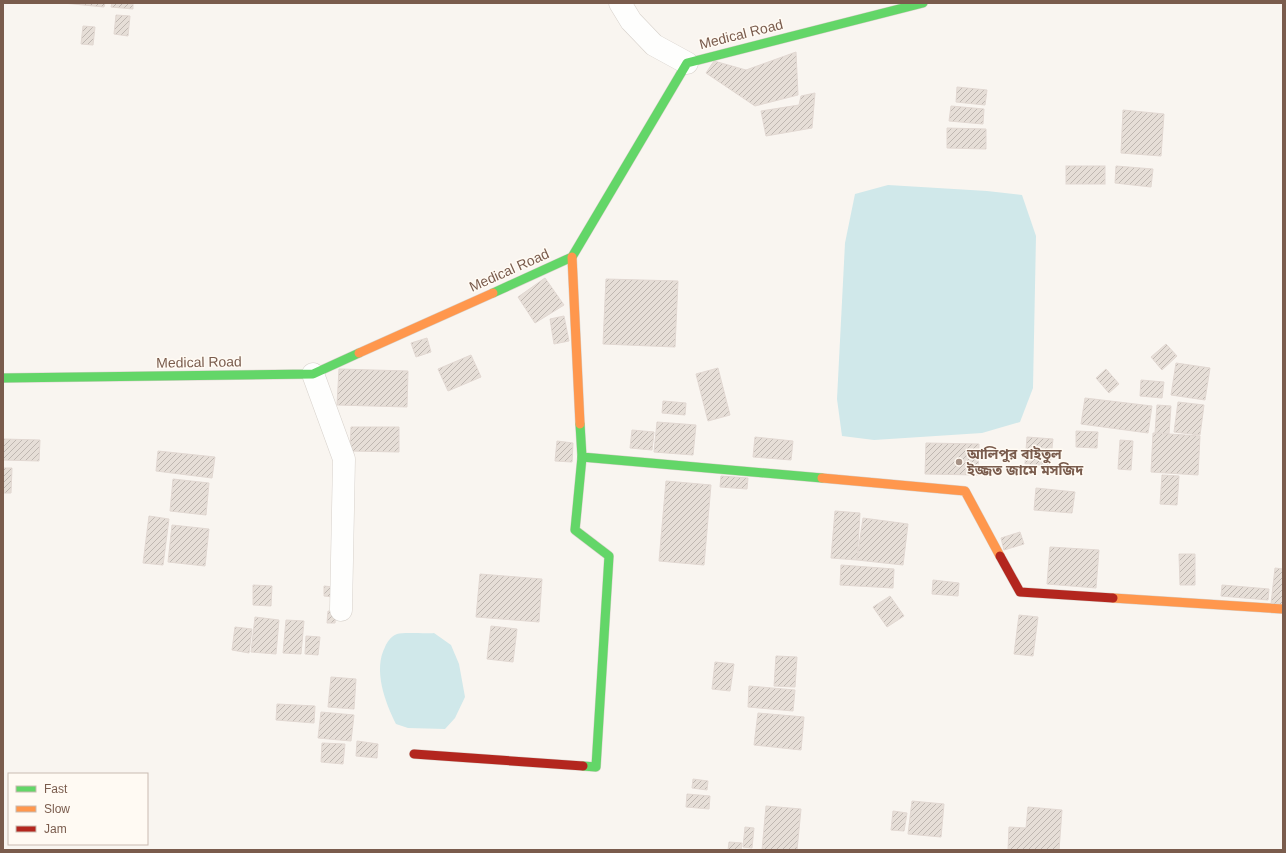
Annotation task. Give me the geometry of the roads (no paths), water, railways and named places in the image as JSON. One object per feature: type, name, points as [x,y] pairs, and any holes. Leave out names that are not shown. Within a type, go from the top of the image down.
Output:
[{"type":"street","points":[[620,3],[631,21],[654,45],[687,63]]},
{"type":"street","name":"Medical Road","points":[[3,378],[313,374],[572,257],[687,63],[923,3]]},
{"type":"street","points":[[414,754],[596,767],[609,556],[575,530],[582,457],[572,257]]},
{"type":"street","points":[[313,374],[344,459],[341,610]]},
{"type":"street","points":[[582,457],[965,491],[1020,592],[1283,609]]},
{"type":"water","points":[[888,185],[987,191],[1022,195],[1036,236],[1033,388],[1020,422],[982,433],[874,440],[842,436],[837,399],[845,243],[855,194]]},
{"type":"water","points":[[434,633],[451,645],[459,664],[465,697],[455,718],[445,729],[408,728],[396,724],[388,706],[380,676],[380,666],[385,647],[390,639],[397,634]]},
{"type":"place","name":"আলিপুর বাইতুল ইজ্জত জামে মসজিদ","points":[[959,462]]}]
